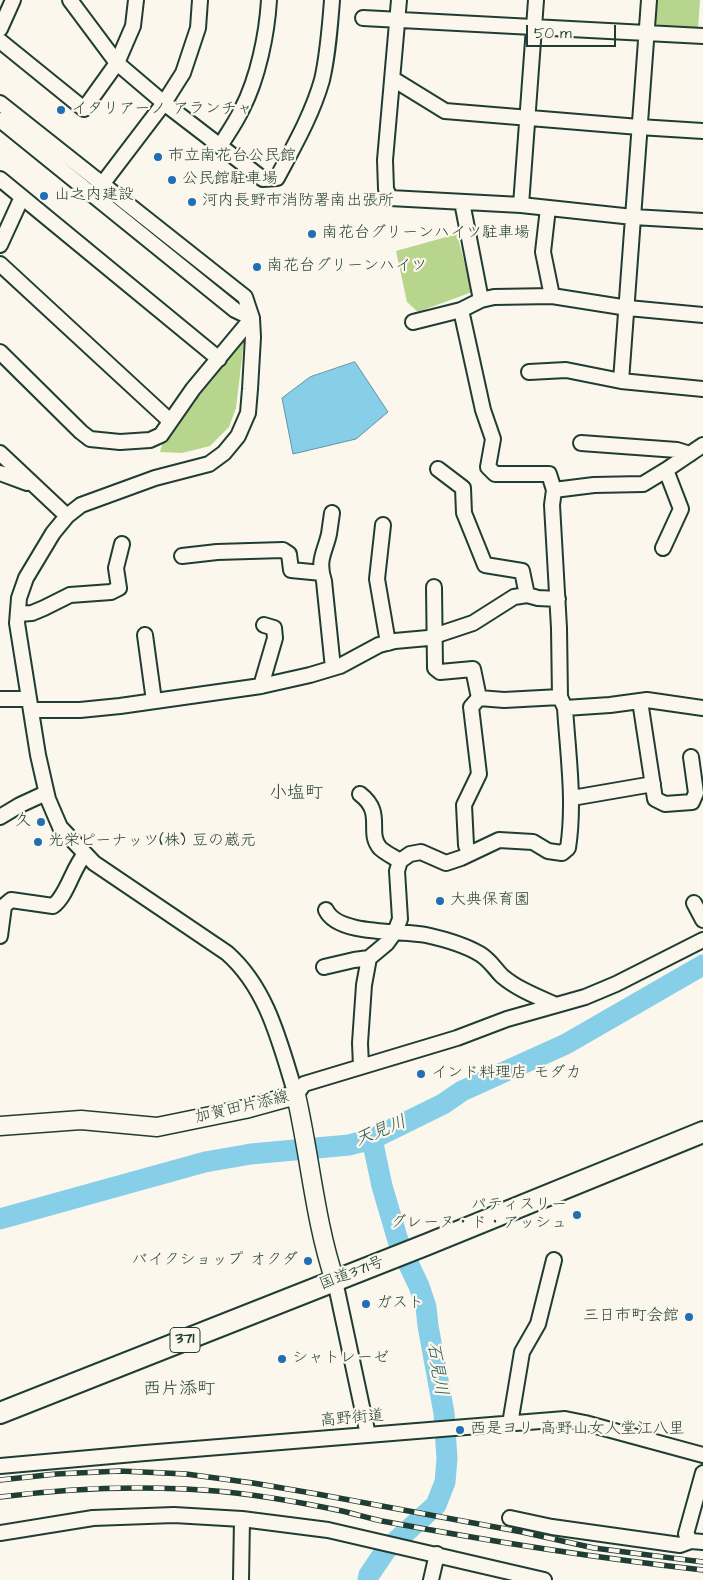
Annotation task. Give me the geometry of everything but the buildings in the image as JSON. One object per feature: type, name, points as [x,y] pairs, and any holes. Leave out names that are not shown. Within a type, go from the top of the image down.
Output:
[{"type":"highway","name":"国道371号","points":[[0,1413],[428,1244],[703,1132]]},
{"type":"main road","name":"加賀田片添線","points":[[0,1126],[81,1120],[157,1127],[246,1109],[296,1095],[305,1134],[327,1257],[335,1281]]},
{"type":"street","points":[[0,29],[13,0]]},
{"type":"street","points":[[0,41],[84,109],[117,63],[133,26],[136,0]]},
{"type":"street","points":[[93,196],[164,103],[183,74],[198,28],[200,0]]},
{"type":"street","points":[[220,146],[243,108],[256,72],[267,28],[269,0]]},
{"type":"street","points":[[70,1],[117,63],[164,103],[263,179],[276,178],[312,108],[321,81],[337,17],[332,0]]},
{"type":"street","points":[[399,0],[385,160],[386,189],[390,198],[521,205],[633,217],[703,221]]},
{"type":"street","points":[[521,205],[536,0]]},
{"type":"street","points":[[621,381],[628,308],[649,0]]},
{"type":"street","points":[[363,18],[703,36]]},
{"type":"street","points":[[393,79],[445,111],[703,131]]},
{"type":"street","points":[[0,103],[245,297],[252,318],[253,337],[248,413],[238,436],[224,452],[209,464],[155,478],[80,505],[67,516],[37,557],[26,578],[19,598],[17,623],[38,756],[46,793],[60,827],[94,863],[227,953],[241,965],[265,1002],[296,1095]]},
{"type":"street","points":[[0,120],[235,310],[252,318]]},
{"type":"street","points":[[0,179],[219,359]]},
{"type":"street","points":[[0,245],[22,197]]},
{"type":"street","points":[[462,202],[481,300]]},
{"type":"street","points":[[548,208],[543,252],[552,296]]},
{"type":"street","points":[[0,264],[170,422]]},
{"type":"street","points":[[413,322],[461,310],[481,300],[494,297],[552,296],[628,308],[703,315]]},
{"type":"street","points":[[324,967],[369,958],[387,942],[400,919],[397,871],[400,861],[410,854],[420,852],[446,863],[498,840],[533,842],[548,851],[562,853],[568,848],[572,798],[562,703],[552,505],[554,490],[549,474],[495,474],[488,467],[493,439],[483,410],[461,310]]},
{"type":"street","points":[[0,352],[90,439],[120,442],[150,440],[161,435],[193,389],[252,318]]},
{"type":"street","points":[[529,372],[566,370],[621,381],[703,389]]},
{"type":"street","points":[[581,443],[677,450],[690,454]]},
{"type":"street","points":[[554,490],[594,485],[643,484],[703,445]]},
{"type":"street","points":[[0,453],[67,516]]},
{"type":"street","points":[[438,469],[463,488],[464,513],[485,565],[522,572],[527,595]]},
{"type":"street","points":[[663,548],[681,509],[666,470]]},
{"type":"street","points":[[0,473],[33,485]]},
{"type":"street","points":[[332,513],[329,535],[322,552],[322,573],[333,668]]},
{"type":"street","points":[[383,525],[377,579],[388,643]]},
{"type":"street","points":[[18,614],[38,610],[70,595],[111,592],[119,588],[116,568],[122,544]]},
{"type":"street","points":[[182,556],[217,552],[283,550],[289,554],[291,570],[322,573]]},
{"type":"street","points":[[434,587],[435,668],[440,672],[473,669],[479,698]]},
{"type":"street","points":[[0,699],[30,705],[80,710],[261,686],[340,666],[380,645],[434,636],[473,623],[514,597],[527,595],[538,598],[558,598]]},
{"type":"street","points":[[261,686],[275,638],[274,628],[264,625]]},
{"type":"street","points":[[145,635],[154,701]]},
{"type":"street","points":[[479,698],[610,705],[647,700],[703,708]]},
{"type":"street","points":[[470,854],[466,844],[464,805],[479,774],[471,707],[479,698]]},
{"type":"street","points":[[640,701],[655,799],[665,804],[692,802],[696,793],[691,757]]},
{"type":"street","points":[[572,798],[653,784]]},
{"type":"street","points":[[0,817],[46,793]]},
{"type":"street","points":[[360,794],[366,798],[374,812],[374,836],[380,847],[400,861]]},
{"type":"street","points":[[0,936],[4,906],[11,900],[53,906],[60,901],[78,863],[85,854]]},
{"type":"street","points":[[694,903],[703,920]]},
{"type":"street","points":[[326,910],[329,916],[350,926],[373,932],[412,932],[445,940],[480,954],[502,976],[556,1005]]},
{"type":"street","points":[[296,1095],[304,1084],[457,1038],[507,1018],[585,998],[703,940]]},
{"type":"street","points":[[361,1066],[360,1035],[364,985],[369,958]]},
{"type":"street","points":[[510,1424],[522,1352],[538,1324],[554,1260]]},
{"type":"street","points":[[335,1281],[368,1435]]},
{"type":"street","name":"高野街道","points":[[0,1466],[565,1419],[703,1456]]},
{"type":"street","points":[[697,1541],[686,1534],[703,1472]]},
{"type":"street","points":[[0,1533],[93,1518],[174,1515],[242,1519],[328,1530],[544,1580]]},
{"type":"street","points":[[510,1518],[552,1527],[680,1545],[697,1541]]},
{"type":"street","points":[[240,1580],[242,1519]]},
{"type":"street","points":[[430,1580],[437,1554]]},
{"type":"green space","points":[[657,0],[700,0],[698,29],[654,25]]},
{"type":"green space","points":[[457,234],[472,292],[418,312],[407,302],[396,251]]},
{"type":"green space","points":[[241,340],[244,341],[236,408],[229,427],[210,446],[182,453],[160,452],[164,438]]},
{"type":"water","points":[[355,362],[388,412],[356,439],[293,454],[282,398],[310,377]]},
{"type":"waterway","name":"天見川","points":[[0,1219],[205,1162],[251,1154],[349,1145],[372,1139],[443,1104],[462,1091],[566,1044],[703,965]]},
{"type":"waterway","name":"石見川","points":[[368,1580],[369,1575],[386,1550],[436,1505],[445,1482],[447,1459],[444,1413],[426,1307],[419,1286],[399,1244],[382,1186],[372,1139]]},
{"type":"railway","points":[[0,1480],[56,1474],[120,1471],[186,1474],[317,1494],[522,1532],[594,1548],[703,1562]]},
{"type":"railway","points":[[0,1497],[69,1490],[115,1488],[205,1490],[303,1503],[382,1521],[502,1542],[703,1570]]},
{"type":"place","name":"イタリアーノ アランチャ","points":[[61,110]]},
{"type":"place","name":"市立南花台公民館","points":[[158,157]]},
{"type":"place","name":"公民館駐車場","points":[[172,180]]},
{"type":"place","name":"山之内建設","points":[[44,196]]},
{"type":"place","name":"河内長野市消防署南出張所","points":[[192,202]]},
{"type":"place","name":"南花台グリーンハイツ駐車場","points":[[312,234]]},
{"type":"place","name":"南花台グリーンハイツ","points":[[257,267]]},
{"type":"place","name":"久","points":[[41,822]]},
{"type":"place","name":"光栄ピーナッツ(株) 豆の蔵元","points":[[38,842]]},
{"type":"place","name":"大典保育園","points":[[440,901]]},
{"type":"place","name":"インド料理店 モダカ","points":[[421,1074]]},
{"type":"place","name":"パティスリー グレーヌ・ド・アッシュ","points":[[577,1215]]},
{"type":"place","name":"バイクショップ オクダ","points":[[308,1261]]},
{"type":"place","name":"ガスト","points":[[366,1304]]},
{"type":"place","name":"三日市町会館","points":[[689,1317]]},
{"type":"place","name":"シャトレーゼ","points":[[282,1359]]},
{"type":"place","name":"西是ヨリ 高野山女人堂江八里","points":[[460,1430]]},
{"type":"district","name":"小塩町","points":[[296,794]]},
{"type":"district","name":"西片添町","points":[[179,1390]]}]
